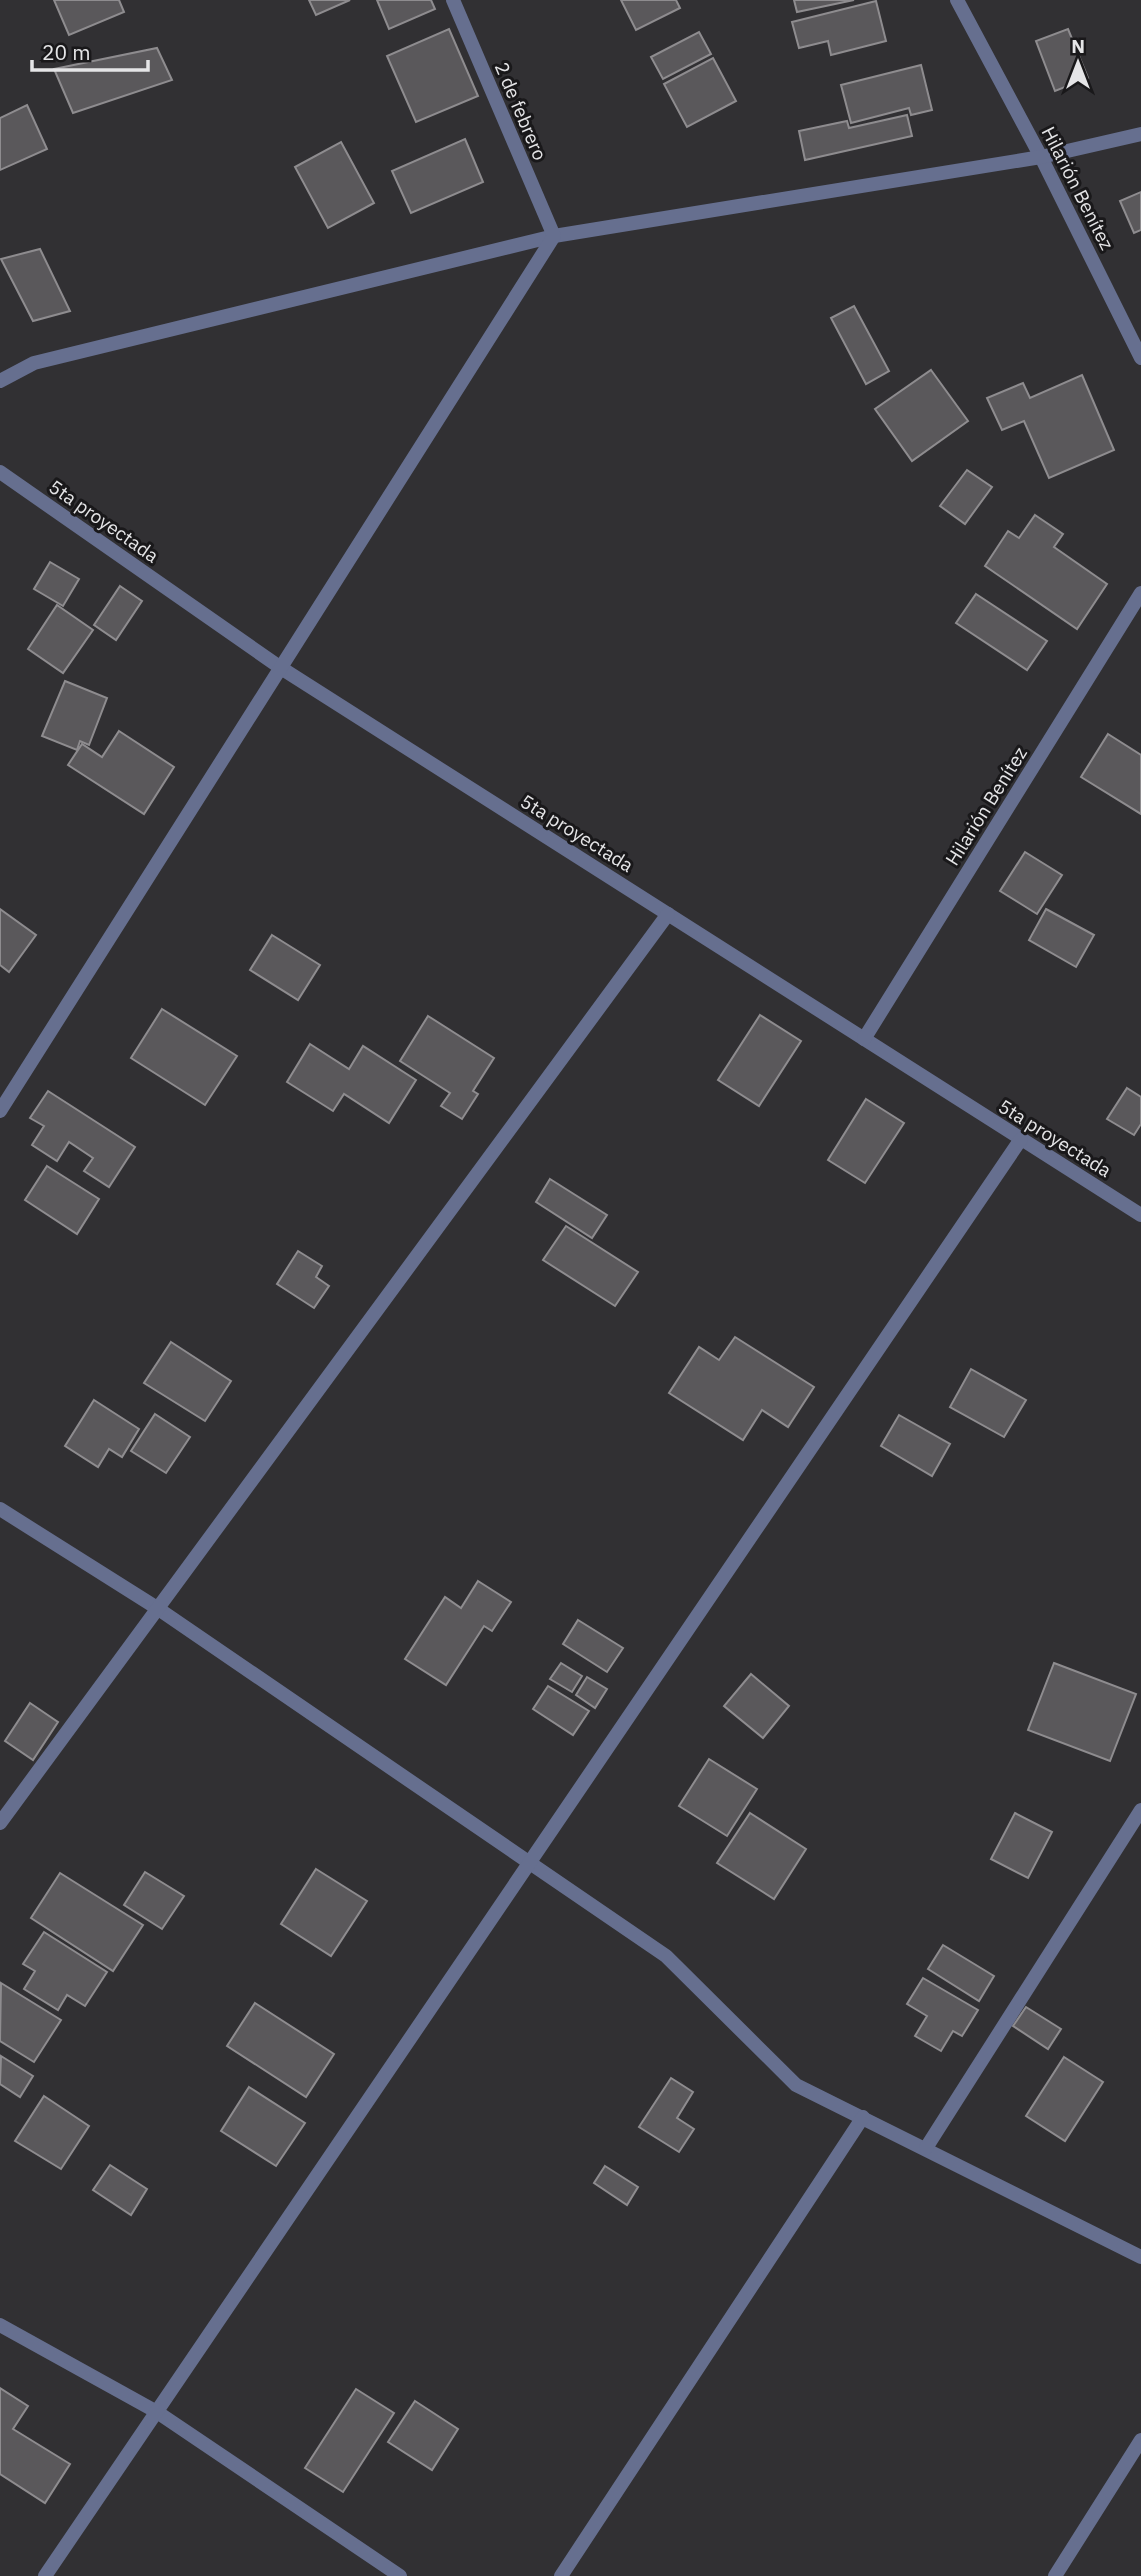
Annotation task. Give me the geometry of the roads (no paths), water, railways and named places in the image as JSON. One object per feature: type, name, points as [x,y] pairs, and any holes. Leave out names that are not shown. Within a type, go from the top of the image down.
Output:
[{"type":"street","name":"2 de febrero","points":[[453,0],[554,236]]},
{"type":"street","name":"Hilarión Benítez","points":[[957,0],[1041,157],[1141,357]]},
{"type":"street","points":[[0,380],[34,363],[554,236],[1041,157],[1141,134]]},
{"type":"street","points":[[0,1111],[554,236]]},
{"type":"street","name":"5ta proyectada","points":[[0,472],[281,668],[1141,1215]]},
{"type":"street","name":"Hilarión Benítez","points":[[864,1039],[1141,593]]},
{"type":"street","points":[[0,1823],[668,914]]},
{"type":"street","points":[[45,2576],[1021,1139]]},
{"type":"street","points":[[0,1509],[157,1608],[666,1956],[796,2085],[1141,2257]]},
{"type":"street","points":[[926,2148],[1141,1810]]},
{"type":"street","points":[[561,2576],[863,2117]]},
{"type":"street","points":[[0,2325],[157,2412],[400,2576]]},
{"type":"street","points":[[1055,2576],[1141,2440]]}]
